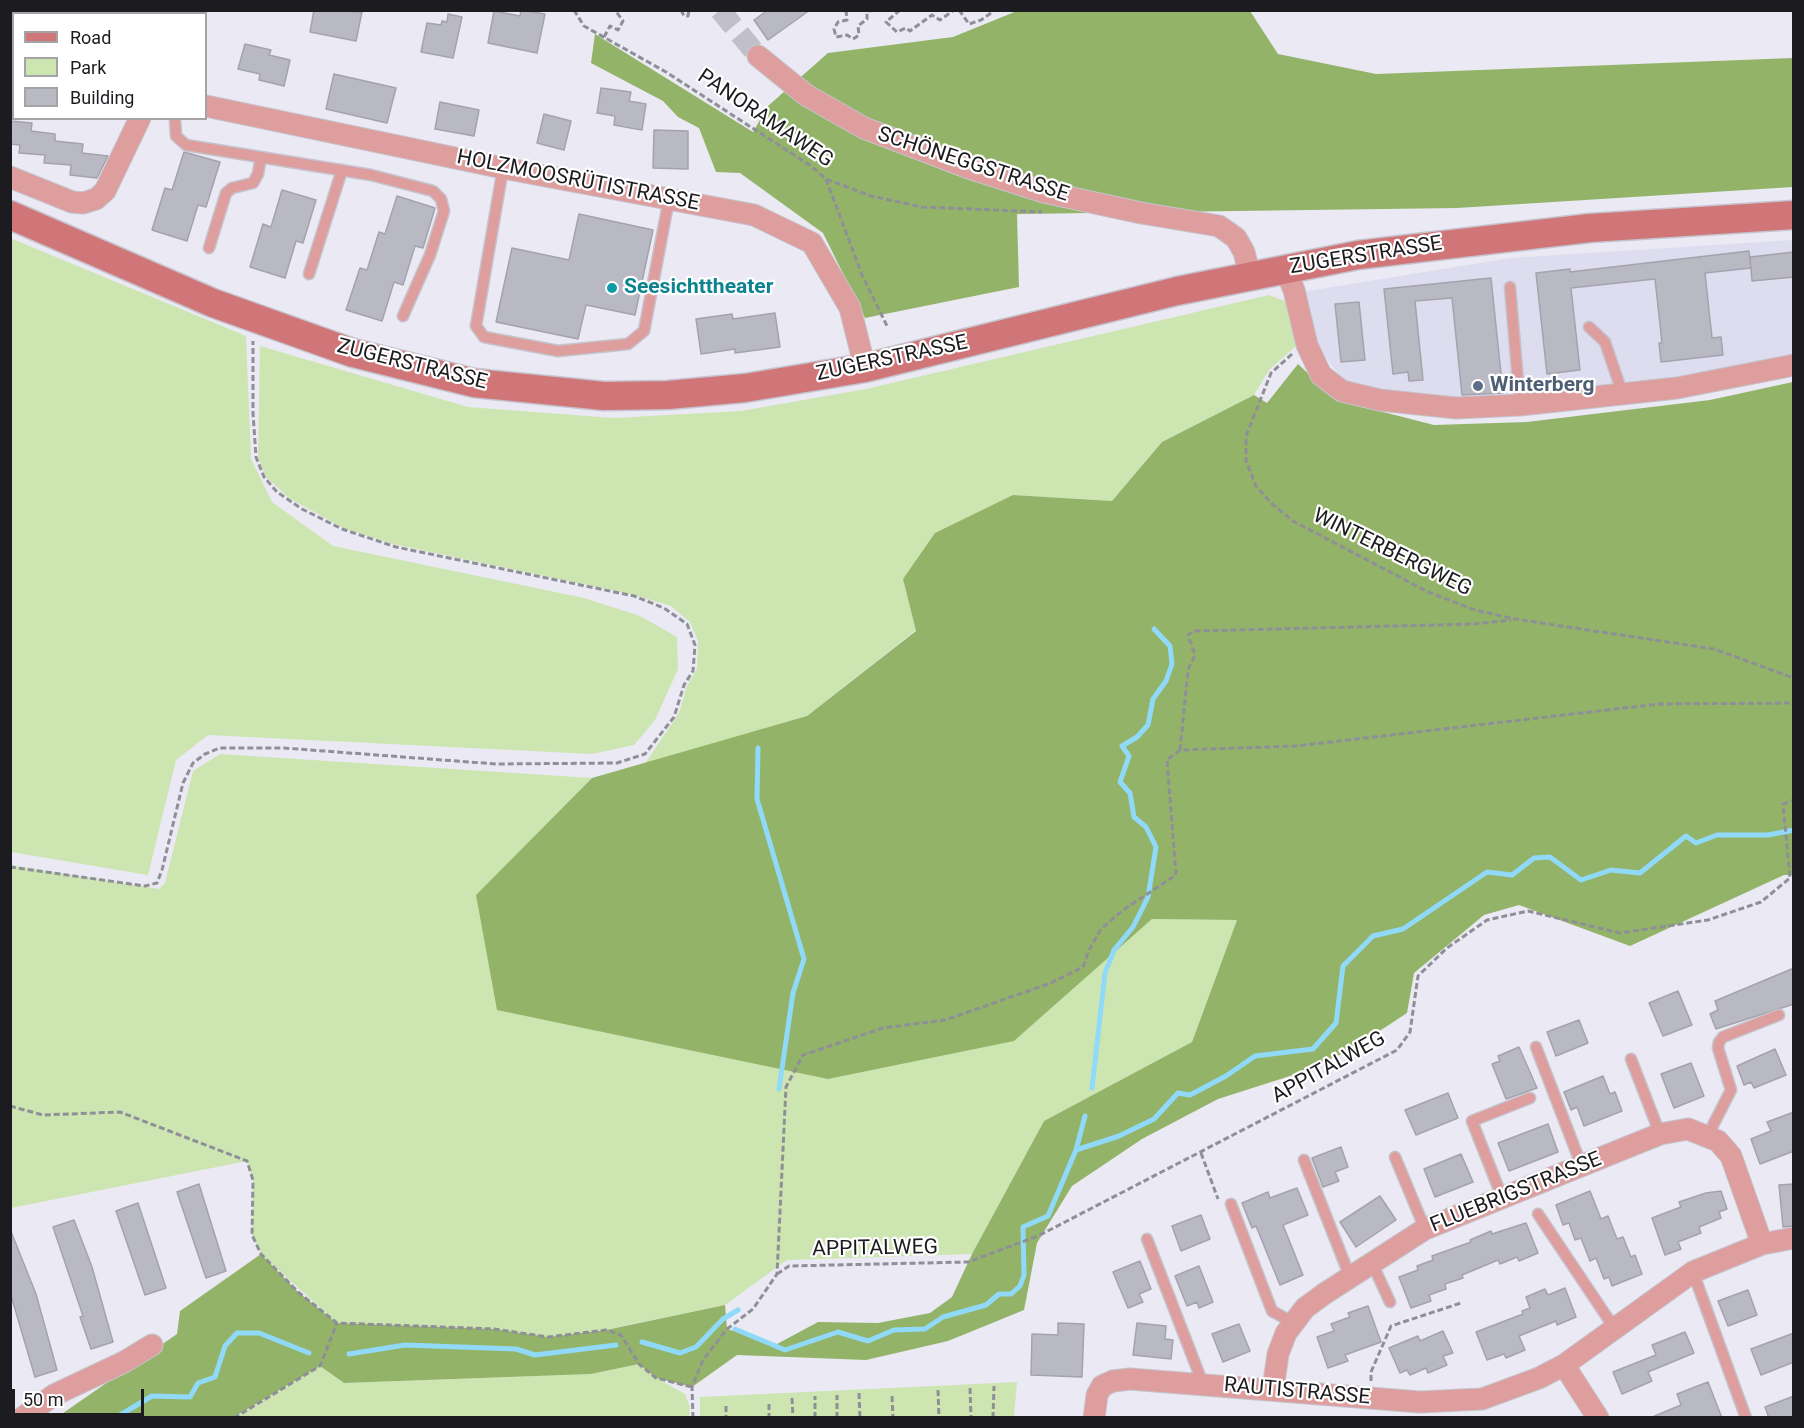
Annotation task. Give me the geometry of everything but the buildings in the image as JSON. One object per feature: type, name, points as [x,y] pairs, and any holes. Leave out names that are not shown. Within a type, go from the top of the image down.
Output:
[{"type":"main road","name":"ZUGERSTRASSE","points":[[10,216],[259,320],[353,353],[474,383],[604,396],[668,395],[745,388],[865,368],[1250,276],[1358,255],[1466,240],[1590,228],[1794,216]]},
{"type":"street","name":"SCHÖNEGGSTRASSE","points":[[758,56],[806,94],[864,129],[969,168],[1044,192],[1141,213],[1219,226],[1236,238],[1244,252],[1250,276]]},
{"type":"street","name":"HOLZMOOSRÜTISTRASSE","points":[[207,106],[503,168],[754,214],[812,243],[850,308],[865,368]]},
{"type":"street","points":[[10,177],[72,202],[83,203],[96,199],[105,191],[139,120]]},
{"type":"street","points":[[1285,269],[1297,303],[1307,345],[1321,375],[1342,391],[1422,406],[1456,408],[1520,405],[1623,396],[1794,365]]},
{"type":"street","name":"FLUEBRIGSTRASSE","points":[[1273,1389],[1278,1354],[1292,1322],[1305,1308],[1425,1229],[1660,1134],[1688,1129],[1708,1135]]},
{"type":"street","points":[[1708,1135],[1718,1141],[1731,1156],[1762,1244]]},
{"type":"street","name":"RAUTISTRASSE","points":[[1094,1418],[1097,1395],[1102,1386],[1113,1381],[1150,1379],[1420,1402],[1482,1399],[1539,1378],[1563,1365],[1692,1272],[1762,1244],[1794,1238]]},
{"type":"street","points":[[22,1418],[54,1395],[124,1362],[152,1345]]},
{"type":"street","points":[[1563,1365],[1598,1418]]},
{"type":"lane","points":[[175,120],[176,136],[186,145],[342,170],[433,191],[441,199],[444,211],[430,255],[403,316]]},
{"type":"lane","points":[[209,248],[226,193],[232,188],[253,183],[258,174],[261,157]]},
{"type":"lane","points":[[503,168],[476,326],[484,337],[558,351],[628,344],[644,331],[669,199]]},
{"type":"lane","points":[[309,274],[342,170]]},
{"type":"lane","points":[[1510,287],[1520,405]]},
{"type":"lane","points":[[1589,327],[1605,342],[1623,396]]},
{"type":"lane","points":[[1708,1135],[1731,1090],[1718,1048],[1719,1042],[1723,1037],[1779,1015]]},
{"type":"lane","points":[[1536,1047],[1581,1167]]},
{"type":"lane","points":[[1631,1059],[1660,1134]]},
{"type":"lane","points":[[1502,1197],[1472,1121],[1530,1098]]},
{"type":"lane","points":[[1395,1157],[1425,1229]]},
{"type":"lane","points":[[1304,1160],[1350,1277]]},
{"type":"lane","points":[[1231,1204],[1272,1311],[1292,1322]]},
{"type":"lane","points":[[1538,1214],[1615,1329]]},
{"type":"lane","points":[[1147,1239],[1203,1384]]},
{"type":"lane","points":[[1372,1263],[1390,1302]]},
{"type":"lane","points":[[1692,1272],[1746,1418]]},
{"type":"path","name":"PANORAMAWEG","points":[[574,10],[584,26],[666,72],[826,179],[871,196],[922,207],[1047,213]]},
{"type":"path","points":[[604,37],[610,26],[618,30],[623,21],[615,10]]},
{"type":"path","points":[[681,10],[688,16],[689,10]]},
{"type":"path","points":[[846,10],[848,20],[838,22],[834,29],[836,38],[847,35],[853,39],[859,35],[858,26],[867,19],[867,13],[871,10]]},
{"type":"path","points":[[900,10],[886,22],[897,32],[906,28],[910,31],[932,15],[940,20],[954,10]]},
{"type":"path","points":[[959,10],[969,24],[981,20],[991,13],[989,10]]},
{"type":"path","points":[[826,179],[862,275],[888,328]]},
{"type":"path","points":[[10,867],[145,886],[157,883],[183,783],[192,763],[220,748],[284,748],[496,764],[617,763],[645,754],[674,717],[684,685],[693,671],[695,645],[687,624],[664,608],[634,596],[396,547],[342,529],[302,509],[277,492],[264,477],[256,457],[253,346],[259,320]]},
{"type":"path","name":"WINTERBERGWEG","points":[[1307,345],[1287,357],[1271,373],[1246,436],[1246,461],[1256,486],[1271,503],[1293,521],[1428,592],[1475,610],[1515,620],[1714,649],[1794,678]]},
{"type":"path","points":[[1180,750],[1188,670],[1195,655],[1188,635],[1194,631],[1474,624],[1515,620]]},
{"type":"path","points":[[693,1418],[692,1388],[703,1360],[727,1329],[753,1309],[777,1274],[786,1088],[803,1055],[884,1028],[945,1020],[1051,983],[1083,967],[1089,950],[1101,929],[1123,910],[1176,874],[1167,760],[1180,750],[1296,746],[1659,704],[1794,703]]},
{"type":"path","name":"APPITALWEG","points":[[777,1274],[789,1266],[968,1262],[1027,1241],[1397,1050],[1410,1032],[1418,976],[1447,948],[1486,920],[1528,911],[1620,933],[1708,920],[1761,902],[1790,878],[1783,804],[1794,800]]},
{"type":"path","points":[[10,1106],[43,1116],[120,1112],[247,1161],[253,1180],[252,1235],[261,1254],[298,1292],[337,1323],[494,1329],[548,1337],[606,1330],[621,1335],[639,1364],[656,1378],[692,1388]]},
{"type":"path","points":[[1370,1398],[1371,1372],[1391,1326],[1461,1303]]},
{"type":"path","points":[[234,1418],[320,1366],[337,1323]]},
{"type":"path","points":[[993,1418],[994,1386]]},
{"type":"path","points":[[970,1388],[971,1418]]},
{"type":"path","points":[[938,1390],[939,1418]]},
{"type":"path","points":[[860,1393],[860,1418]]},
{"type":"path","points":[[837,1395],[837,1418]]},
{"type":"path","points":[[814,1418],[815,1396]]},
{"type":"path","points":[[892,1396],[893,1418]]},
{"type":"path","points":[[792,1398],[793,1418]]},
{"type":"path","points":[[769,1404],[769,1418]]},
{"type":"path","points":[[726,1406],[726,1418]]},
{"type":"shaded area","points":[[1793,240],[1793,359],[1605,388],[1456,402],[1348,385],[1315,345],[1302,292],[1510,258]]},
{"type":"green space","points":[[1017,11],[1250,11],[1278,54],[1376,74],[1793,58],[1793,187],[1457,208],[1017,214],[1019,287],[865,318],[823,233],[740,173],[716,172],[699,128],[678,117],[663,101],[591,63],[595,34],[753,132],[768,106],[828,53],[953,37]]},
{"type":"green space","points":[[10,238],[246,336],[251,459],[272,502],[333,546],[584,598],[640,616],[677,637],[678,669],[655,720],[634,745],[592,754],[208,735],[176,760],[148,875],[11,852]]},
{"type":"green space","points":[[1269,295],[1287,302],[1297,345],[1269,370],[1254,395],[1162,442],[1112,501],[1013,495],[903,579],[916,630],[807,716],[644,765],[679,713],[687,686],[697,669],[698,641],[690,622],[671,606],[634,595],[393,544],[343,528],[289,498],[265,476],[258,456],[260,346],[468,407],[614,418],[741,411],[866,389]]},
{"type":"green space","points":[[1298,364],[1336,400],[1434,425],[1527,422],[1710,400],[1793,382],[1793,875],[1784,875],[1630,946],[1519,905],[1484,915],[1414,973],[1407,1013],[1349,1051],[1290,1076],[1218,1099],[1142,1139],[1072,1186],[1037,1243],[1024,1310],[948,1341],[866,1360],[737,1355],[692,1387],[656,1378],[639,1364],[591,1374],[344,1383],[320,1366],[234,1417],[56,1418],[177,1334],[180,1311],[261,1254],[298,1292],[337,1323],[494,1329],[548,1337],[606,1330],[725,1305],[727,1329],[777,1344],[818,1322],[878,1323],[930,1313],[952,1297],[972,1254],[1044,1121],[1192,1042],[1237,920],[1152,919],[1014,1041],[828,1079],[497,1010],[476,895],[592,778],[807,716],[916,631],[903,579],[935,533],[1013,495],[1112,501],[1162,442],[1254,395],[1267,403]]},
{"type":"green space","points":[[220,754],[592,778],[476,895],[1014,1041],[1152,919],[1237,920],[1192,1042],[1044,1121],[972,1254],[787,1260],[725,1305],[604,1330],[548,1337],[494,1329],[337,1323],[261,1254],[252,1235],[253,1180],[247,1161],[11,1208],[10,865],[159,889],[165,883],[193,771]]},
{"type":"green space","points":[[639,1364],[656,1378],[685,1394],[690,1407],[689,1418],[234,1418],[320,1366],[344,1383],[591,1374]]},
{"type":"green space","points":[[1017,1382],[1014,1417],[700,1417],[700,1397]]},
{"type":"waterway","points":[[1092,1088],[1105,973],[1114,950],[1133,927],[1148,897],[1156,847],[1146,827],[1134,817],[1130,793],[1120,782],[1129,756],[1122,746],[1137,737],[1148,725],[1153,699],[1166,681],[1172,664],[1170,646],[1154,629]]},
{"type":"waterway","points":[[758,748],[757,799],[804,959],[793,993],[779,1089]]},
{"type":"waterway","points":[[1076,1150],[1119,1136],[1154,1119],[1178,1093],[1190,1095],[1226,1076],[1255,1056],[1313,1049],[1336,1023],[1343,966],[1373,936],[1403,929],[1487,872],[1512,875],[1534,858],[1550,857],[1581,880],[1611,870],[1640,873],[1686,836],[1696,843],[1717,835],[1768,835],[1794,830]]},
{"type":"waterway","points":[[735,1329],[785,1350],[838,1332],[868,1341],[894,1330],[925,1329],[943,1317],[986,1305],[999,1294],[1011,1294],[1020,1286],[1024,1275],[1023,1227],[1048,1216],[1076,1150],[1085,1116]]},
{"type":"waterway","points":[[642,1342],[680,1353],[696,1347],[723,1319],[738,1310]]},
{"type":"waterway","points":[[115,1418],[152,1396],[190,1397],[198,1383],[215,1377],[225,1346],[237,1333],[259,1333],[309,1353]]},
{"type":"waterway","points":[[349,1354],[405,1345],[516,1349],[535,1355],[616,1345]]},
{"type":"tunnel","points":[[720,10],[758,56]]},
{"type":"place","name":"Seesichttheater","points":[[612,288]]},
{"type":"place","name":"Winterberg","points":[[1478,386]]}]
